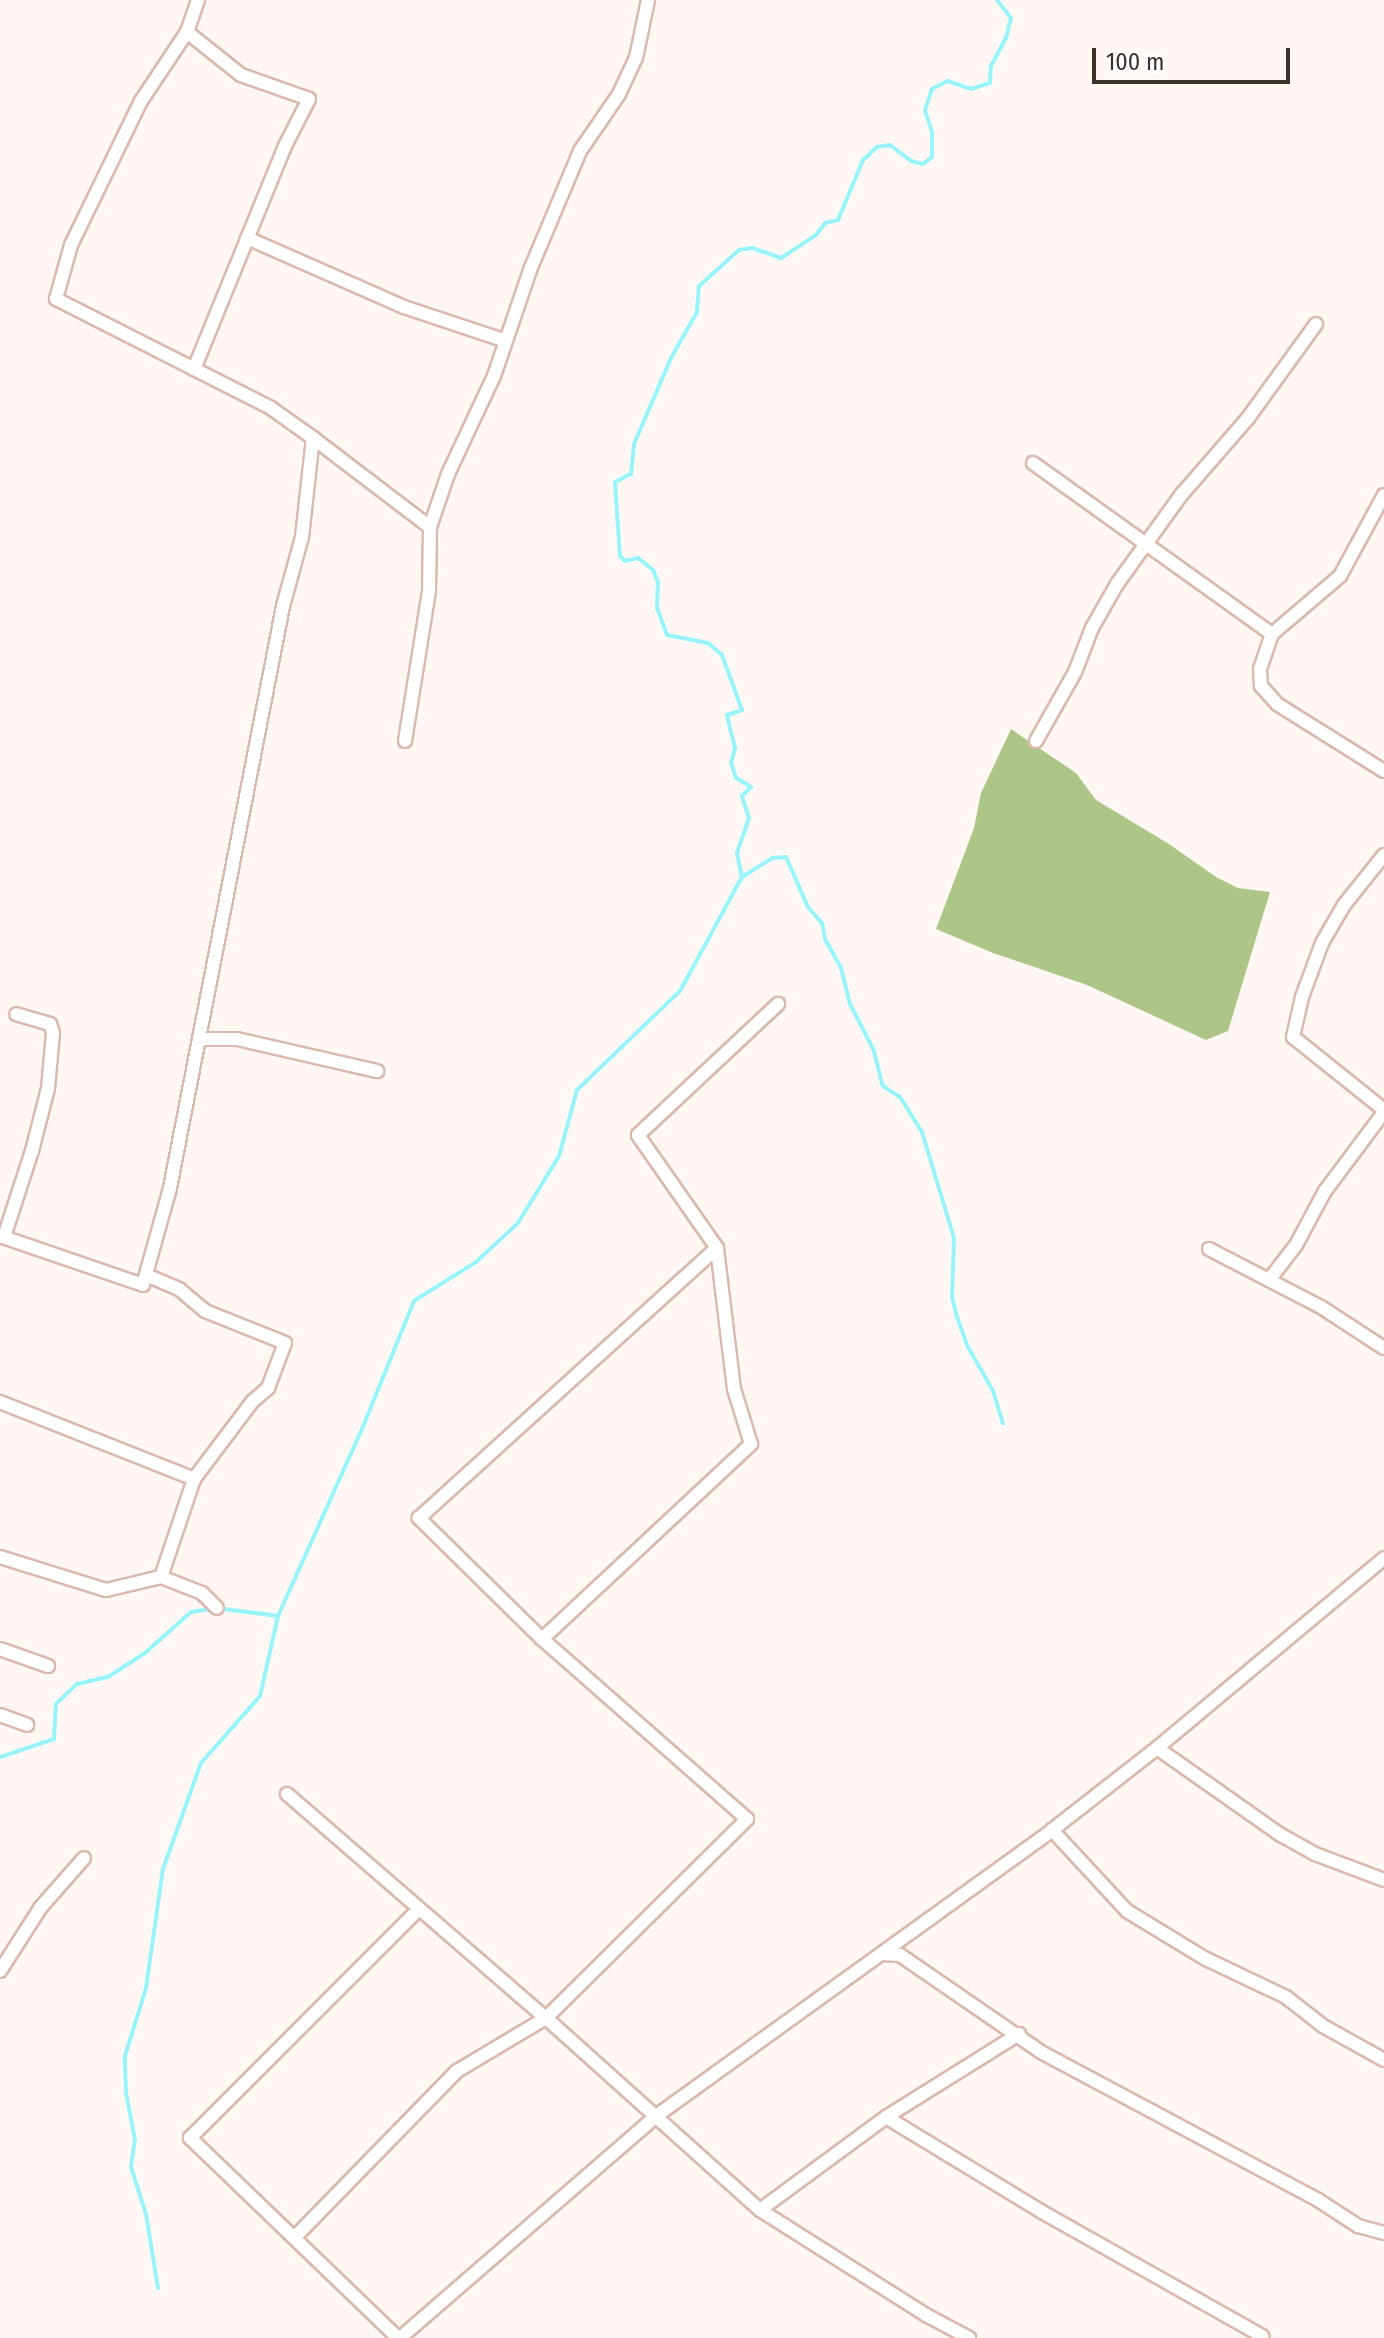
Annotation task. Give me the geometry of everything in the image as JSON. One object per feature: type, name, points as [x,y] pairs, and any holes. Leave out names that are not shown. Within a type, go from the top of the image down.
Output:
[{"type":"street","points":[[198,0],[187,32],[141,101],[71,245],[56,299],[271,408],[430,527]]},
{"type":"street","points":[[405,741],[429,591],[430,527],[448,474],[494,376],[503,340],[580,151],[619,94],[636,58],[648,0]]},
{"type":"street","points":[[187,32],[241,75],[309,99],[285,146],[194,369]]},
{"type":"street","points":[[247,238],[404,307],[503,340]]},
{"type":"street","points":[[1036,741],[1075,672],[1092,628],[1117,584],[1182,494],[1248,418],[1316,324]]},
{"type":"street","points":[[16,1014],[50,1024],[53,1033],[48,1088],[2,1236],[143,1285],[170,1188],[283,606],[302,537],[313,438]]},
{"type":"street","points":[[1033,463],[1272,634]]},
{"type":"street","points":[[1384,495],[1340,576],[1272,634],[1260,669],[1261,686],[1277,704],[1384,771]]},
{"type":"street","points":[[1269,1280],[1296,1245],[1325,1191],[1384,1111],[1293,1037],[1302,997],[1322,943],[1344,905],[1384,855]]},
{"type":"street","points":[[542,1639],[751,1444],[734,1389],[717,1248],[638,1135],[778,1004]]},
{"type":"street","points":[[200,1039],[237,1039],[377,1071]]},
{"type":"street","points":[[294,2238],[457,2071],[546,2018],[747,1819],[542,1639],[419,1518],[717,1248]]},
{"type":"street","points":[[1209,1249],[1321,1307],[1384,1348]]},
{"type":"street","points":[[146,1275],[179,1289],[205,1311],[285,1343],[268,1388],[252,1402],[194,1479],[161,1577]]},
{"type":"street","points":[[0,1402],[194,1479]]},
{"type":"street","points":[[0,1557],[106,1590],[161,1577],[202,1593],[217,1608]]},
{"type":"street","points":[[418,1910],[190,2138],[399,2338],[656,2116],[1052,1830],[1157,1748],[1384,1558]]},
{"type":"street","points":[[0,1649],[48,1666]]},
{"type":"street","points":[[0,1715],[27,1725]]},
{"type":"street","points":[[1157,1748],[1281,1835],[1315,1854],[1384,1880]]},
{"type":"street","points":[[287,1794],[546,2018],[760,2210],[926,2315],[969,2338]]},
{"type":"street","points":[[1052,1830],[1127,1911],[1206,1959],[1286,1997],[1323,2026],[1384,2060]]},
{"type":"street","points":[[0,1971],[41,1907],[84,1858]]},
{"type":"street","points":[[883,1954],[900,1955],[1041,2052],[1318,2200],[1358,2226],[1384,2233]]},
{"type":"street","points":[[760,2210],[886,2117],[1019,2034]]},
{"type":"street","points":[[886,2117],[1069,2228],[1262,2336]]},
{"type":"green space","points":[[1011,729],[1076,773],[1096,800],[1216,877],[1238,888],[1270,892],[1228,1031],[1206,1040],[1087,985],[993,953],[936,929],[974,828],[981,793]]},
{"type":"waterway","points":[[158,2288],[146,2214],[131,2167],[135,2140],[126,2093],[125,2056],[146,1988],[163,1869],[201,1763],[260,1696],[278,1616],[362,1429],[414,1301],[476,1262],[518,1223],[559,1156],[577,1090],[680,991],[742,877],[737,853],[749,818],[742,796],[751,787],[736,778],[731,763],[735,748],[727,715],[742,710],[722,655],[708,643],[667,635],[657,608],[658,582],[653,570],[638,558],[625,561],[620,556],[615,482],[631,474],[634,444],[671,358],[697,312],[699,286],[739,250],[752,248],[781,258],[816,235],[825,223],[838,220],[863,160],[877,147],[890,145],[911,161],[923,164],[932,157],[932,132],[925,110],[932,89],[948,81],[971,89],[990,83],[991,66],[1006,38],[1011,18],[997,0]]},
{"type":"waterway","points":[[742,877],[772,858],[786,857],[808,907],[822,923],[825,939],[841,968],[850,1004],[874,1051],[883,1086],[900,1097],[922,1132],[954,1238],[952,1297],[957,1317],[968,1347],[993,1391],[1003,1424]]},
{"type":"waterway","points":[[0,1757],[54,1739],[56,1704],[77,1684],[108,1677],[145,1653],[191,1612],[217,1608],[278,1616]]}]
